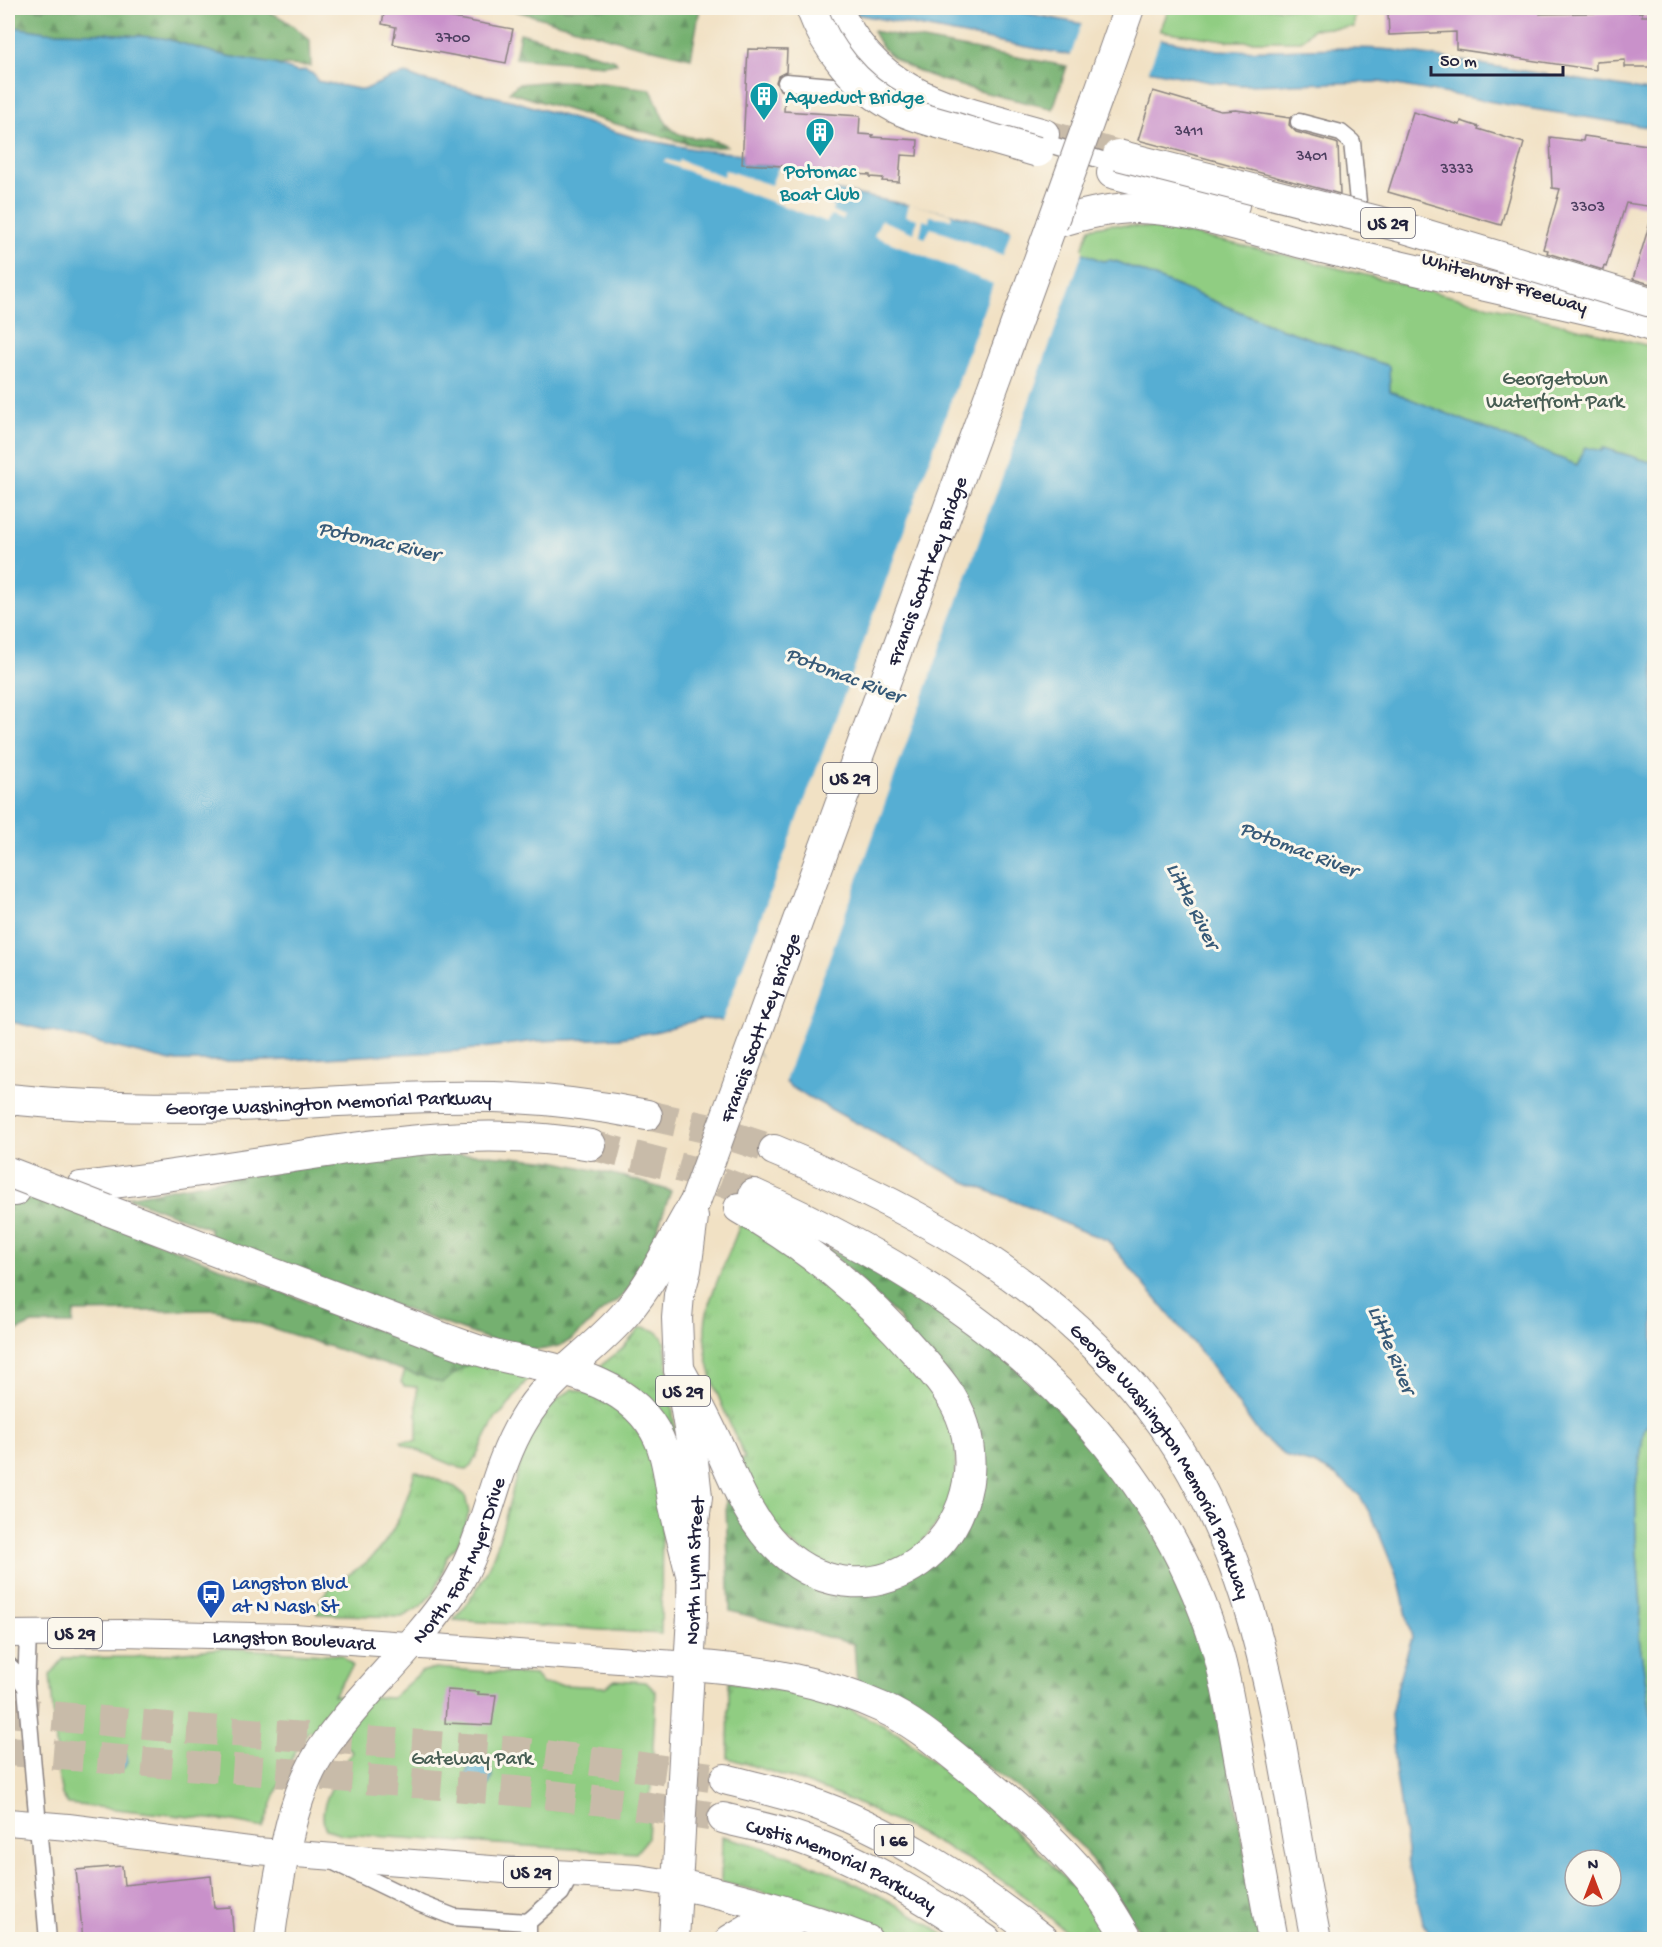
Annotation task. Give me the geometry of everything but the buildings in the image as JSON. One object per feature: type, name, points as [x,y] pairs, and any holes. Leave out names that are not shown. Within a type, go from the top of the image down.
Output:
[{"type":"highway","points":[[811,8],[828,45],[849,72],[865,87],[895,107],[928,120],[1041,143],[906,89],[878,68],[867,56],[837,8]]},
{"type":"highway","name":"Francis Scott Key Bridge","points":[[695,1202],[1129,8]]},
{"type":"highway","name":"Whitehurst Freeway","points":[[1654,303],[1401,227],[1115,164],[1654,327]]},
{"type":"highway","name":"US 29","points":[[1052,224],[1089,213],[1121,208],[1177,212],[1621,317]]},
{"type":"highway","name":"George Washington Memorial Parkway","points":[[8,1099],[84,1105],[179,1107],[400,1098],[494,1097],[586,1105],[647,1115]]},
{"type":"highway","name":"George Washington Memorial Parkway","points":[[81,1187],[452,1136],[535,1137],[591,1145]]},
{"type":"highway","name":"George Washington Memorial Parkway","points":[[774,1150],[886,1200],[951,1236],[1006,1271],[1081,1332],[1151,1410],[1181,1453],[1225,1539],[1265,1669],[1316,1940]]},
{"type":"highway","points":[[10,1185],[107,1210],[446,1340],[565,1372],[610,1387],[626,1398],[650,1423],[666,1458],[693,1582]]},
{"type":"highway","name":"George Washington Memorial Parkway","points":[[680,1369],[712,1431],[748,1510],[769,1539],[802,1567],[839,1580],[866,1582],[886,1578],[924,1559],[938,1547],[952,1528],[966,1491],[969,1448],[964,1423],[946,1389],[903,1337],[855,1288],[746,1201],[839,1235],[896,1268],[951,1303],[1003,1342],[1050,1382],[1108,1444],[1134,1478],[1181,1558],[1195,1589],[1217,1648],[1231,1710],[1273,1940]]},
{"type":"highway","name":"North Lynn Street","points":[[674,1940],[690,1665],[693,1530],[697,1497],[680,1369],[677,1318],[695,1202]]},
{"type":"highway","name":"North Fort Myer Drive","points":[[270,1940],[284,1852],[297,1804],[318,1757],[345,1719],[443,1605],[462,1576],[482,1530],[509,1450],[522,1422],[537,1400],[626,1314],[695,1202]]},
{"type":"highway","points":[[690,1665],[765,1673],[808,1681],[862,1699],[906,1720],[1005,1798],[1058,1848],[1097,1891],[1128,1940]]},
{"type":"highway","name":"Custis Memorial Parkway","points":[[725,1779],[806,1801],[862,1824],[919,1853],[974,1887],[1044,1940]]},
{"type":"highway","name":"Custis Memorial Parkway","points":[[723,1818],[790,1835],[840,1855],[946,1912],[986,1940]]},
{"type":"highway","points":[[1294,1819],[1320,1882],[1332,1940]]},
{"type":"highway","points":[[677,1884],[808,1920],[867,1940]]},
{"type":"highway","points":[[730,1940],[753,1926],[784,1920],[808,1920]]},
{"type":"main road","name":"Langston Boulevard","points":[[17,1634],[222,1634],[690,1665]]},
{"type":"main road","name":"US 29","points":[[8,1822],[257,1851],[639,1878],[677,1884]]},
{"type":"street","points":[[786,82],[833,86],[890,97],[1126,167],[1361,229],[1654,314]]},
{"type":"street","points":[[1299,122],[1341,133],[1352,142],[1361,229]]},
{"type":"street","points":[[17,1634],[26,1687],[48,1940]]},
{"type":"street","points":[[8,1665],[26,1687]]},
{"type":"street","points":[[324,1856],[399,1894],[454,1917],[528,1922],[561,1893],[571,1874]]},
{"type":"street","points":[[528,1922],[528,1940]]},
{"type":"green space","points":[[8,8],[261,10],[283,19],[310,40],[311,66],[279,65],[222,55],[163,38],[102,33],[45,32],[8,26]]},
{"type":"green space","points":[[506,8],[700,8],[691,58],[628,43]]},
{"type":"green space","points":[[1169,8],[1355,8],[1354,27],[1313,29],[1301,41],[1231,41],[1160,31]]},
{"type":"green space","points":[[873,31],[1067,66],[1053,109],[962,86],[915,69],[896,59],[883,48]]},
{"type":"green space","points":[[520,33],[615,60],[617,63],[604,65],[515,58]]},
{"type":"green space","points":[[553,81],[594,82],[650,89],[662,116],[673,130],[679,134],[727,146],[704,147],[687,143],[509,92],[518,84]]},
{"type":"green space","name":"Georgetown Waterfront Park","points":[[1111,224],[1171,230],[1281,254],[1654,347],[1654,463],[1604,448],[1602,451],[1585,447],[1577,465],[1390,391],[1389,366],[1277,327],[1118,262],[1102,261],[1081,252],[1090,228]]},
{"type":"green space","points":[[477,1154],[553,1161],[625,1177],[671,1191],[651,1244],[632,1284],[622,1296],[563,1344],[545,1349],[519,1350],[212,1241],[209,1228],[127,1197],[274,1170],[403,1156]]},
{"type":"green space","points":[[50,1199],[377,1330],[474,1360],[442,1383],[216,1310],[74,1312],[73,1324],[32,1324],[8,1335],[8,1200]]},
{"type":"green space","points":[[742,1219],[888,1329],[958,1432],[952,1505],[907,1560],[846,1571],[813,1561],[771,1526],[737,1463],[745,1458],[721,1402],[708,1364],[705,1324],[709,1304]]},
{"type":"green space","points":[[824,1246],[894,1280],[1032,1379],[1136,1500],[1166,1553],[1213,1679],[1261,1939],[1144,1939],[1084,1850],[1027,1795],[958,1745],[857,1683],[854,1644],[730,1611],[725,1481],[802,1573],[906,1575],[975,1478],[899,1318]]},
{"type":"green space","points":[[640,1328],[656,1331],[665,1344],[678,1457],[636,1389],[618,1377],[598,1372],[599,1367],[622,1349]]},
{"type":"green space","points":[[474,1360],[529,1377],[505,1410],[496,1417],[471,1466],[467,1469],[460,1468],[403,1444],[401,1441],[417,1441],[417,1387],[404,1386],[401,1382],[405,1371],[442,1382]]},
{"type":"green space","points":[[573,1389],[596,1396],[618,1409],[645,1435],[662,1497],[661,1634],[454,1620],[467,1604],[488,1568],[502,1530],[524,1453],[532,1435],[554,1403]]},
{"type":"green space","points":[[1654,1418],[1654,1732],[1639,1639],[1641,1606],[1636,1538],[1636,1486],[1644,1429]]},
{"type":"green space","points":[[415,1471],[455,1487],[465,1495],[469,1513],[457,1546],[447,1556],[434,1592],[420,1607],[402,1617],[317,1614],[318,1605],[328,1590],[369,1560],[386,1541],[408,1495]]},
{"type":"green space","name":"Gateway Park","points":[[223,1648],[342,1655],[353,1666],[333,1695],[392,1698],[421,1672],[435,1668],[535,1675],[543,1684],[605,1687],[615,1680],[646,1682],[656,1692],[648,1838],[636,1853],[342,1834],[326,1829],[323,1810],[326,1800],[352,1752],[331,1734],[308,1731],[282,1778],[263,1828],[228,1821],[68,1804],[62,1795],[59,1780],[50,1675],[64,1658],[135,1657]]},
{"type":"green space","points":[[729,1682],[797,1693],[850,1709],[898,1733],[978,1798],[1047,1860],[1083,1898],[1109,1939],[1075,1939],[1026,1897],[982,1867],[920,1834],[852,1801],[801,1781],[728,1758]]},
{"type":"green space","points":[[722,1836],[783,1854],[841,1877],[898,1905],[951,1939],[914,1939],[839,1911],[721,1882]]},
{"type":"water","points":[[824,8],[1000,8],[1217,50],[1371,48],[1393,50],[1654,92],[1654,128],[1380,82],[1242,85],[1210,82]]},
{"type":"water","points":[[8,26],[45,32],[102,33],[163,38],[222,55],[274,64],[298,72],[305,70],[315,75],[317,81],[364,90],[390,78],[406,74],[422,80],[514,101],[636,138],[699,150],[742,154],[744,165],[779,166],[786,169],[789,177],[816,186],[966,217],[1081,252],[1102,261],[1118,262],[1277,327],[1389,366],[1390,391],[1577,465],[1585,447],[1602,451],[1603,448],[1654,463],[1654,1418],[1644,1429],[1636,1486],[1636,1538],[1641,1607],[1639,1639],[1654,1732],[1654,1939],[1433,1939],[1423,1922],[1410,1872],[1395,1768],[1391,1714],[1412,1638],[1399,1582],[1374,1521],[1360,1496],[1335,1475],[1314,1464],[1287,1457],[1260,1435],[1206,1359],[1107,1240],[961,1180],[792,1088],[773,1070],[737,1028],[719,1020],[700,1019],[659,1031],[620,1038],[536,1041],[458,1051],[268,1061],[171,1061],[8,1021]]},
{"type":"water","points":[[116,1749],[124,1752],[127,1760],[124,1768],[116,1771],[108,1768],[105,1760],[108,1752]]},
{"type":"water","points":[[479,1763],[488,1767],[492,1776],[488,1785],[479,1789],[470,1785],[466,1776],[470,1767]]},
{"type":"pier","points":[[1082,22],[1161,36],[1148,73],[1070,58]]},
{"type":"pier","points":[[665,159],[678,163],[679,160],[723,176],[725,170],[771,185],[779,166],[790,170],[791,174],[836,187],[830,205],[833,206],[832,211],[844,216],[843,220],[830,215],[827,222],[676,167],[664,162]]},
{"type":"pier","points":[[909,204],[952,214],[951,219],[930,216],[929,222],[923,220],[920,236],[925,238],[931,228],[1003,255],[1012,228],[1084,249],[784,1084],[771,1072],[756,1049],[735,1030],[721,1024],[857,661],[993,284],[874,236],[881,220],[914,233],[917,219],[906,216]]},
{"type":"tunnel","points":[[1044,134],[1118,155]]},
{"type":"tunnel","points":[[647,1115],[710,1129],[774,1150]]},
{"type":"tunnel","points":[[591,1145],[693,1171],[754,1194]]},
{"type":"tunnel","points":[[8,1712],[179,1728],[521,1752],[725,1779]]},
{"type":"tunnel","points":[[8,1751],[516,1791],[622,1803],[723,1818]]},
{"type":"place","name":"Aqueduct Bridge","points":[[764,122]]},
{"type":"place","name":"Potomac Boat Club","points":[[820,158]]},
{"type":"place","name":"Langston Blvd at N Nash St","points":[[211,1620]]},
{"type":"water label","name":"Potomac River","points":[[379,540]]},
{"type":"water label","name":"Potomac River","points":[[845,674]]},
{"type":"water label","name":"Potomac River","points":[[1299,848]]},
{"type":"water label","name":"Little River","points":[[1194,905]]},
{"type":"water label","name":"Little River","points":[[1393,1349]]}]
